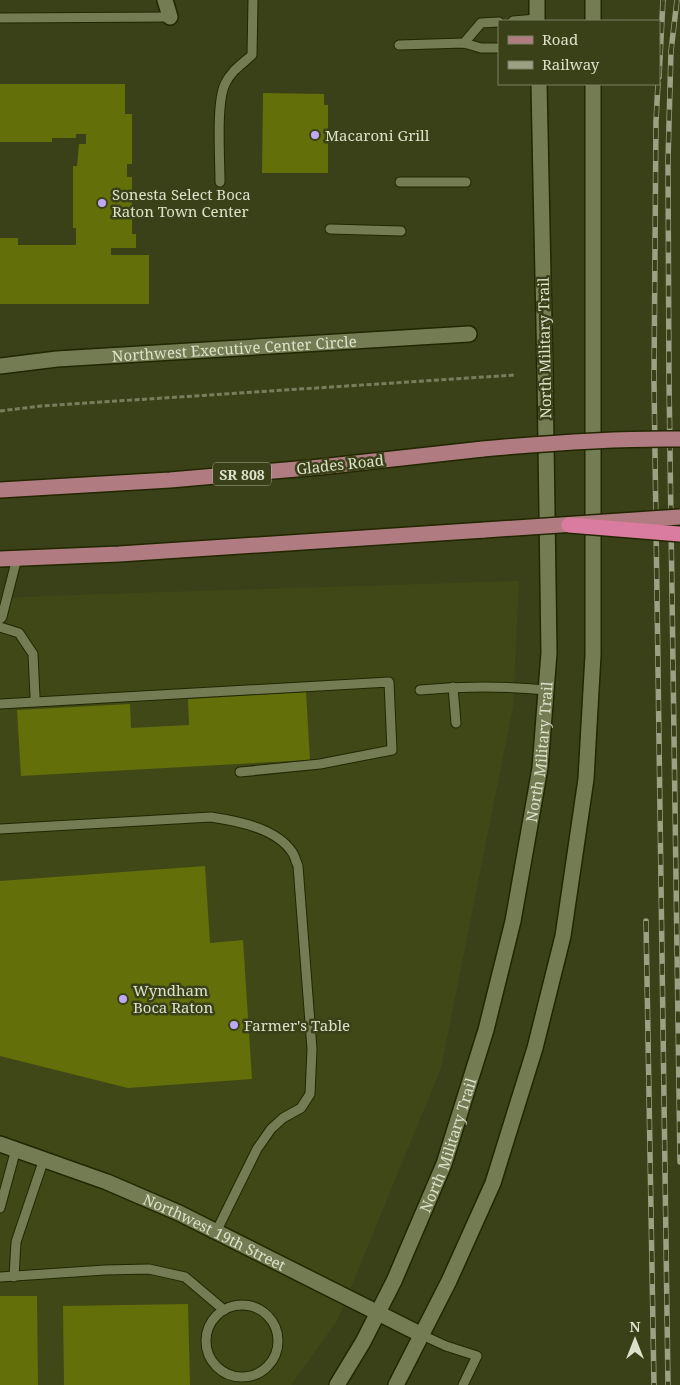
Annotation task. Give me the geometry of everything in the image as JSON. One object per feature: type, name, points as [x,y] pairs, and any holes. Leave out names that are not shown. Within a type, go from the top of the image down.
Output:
[{"type":"highway","points":[[569,525],[680,534]]},
{"type":"main road","points":[[165,0],[170,17]]},
{"type":"main road","points":[[537,0],[537,20]]},
{"type":"main road","points":[[593,0],[593,20]]},
{"type":"main road","name":"North Military Trail","points":[[337,1385],[363,1342],[404,1259],[444,1164],[486,1030],[514,921],[540,768],[549,653],[539,85]]},
{"type":"main road","points":[[396,1385],[449,1281],[493,1183],[536,1048],[563,936],[586,779],[593,655],[593,85]]},
{"type":"main road","name":"Northwest Executive Center Circle","points":[[0,366],[57,359],[470,334]]},
{"type":"main road","name":"Glades Road","points":[[0,490],[170,480],[583,441],[640,438],[680,439]]},
{"type":"main road","points":[[0,559],[119,554],[680,517]]},
{"type":"main road","name":"Northwest 19th Street","points":[[0,1144],[44,1158],[145,1198],[422,1335]]},
{"type":"lane","points":[[220,182],[221,96],[226,82],[235,69],[252,55],[253,0]]},
{"type":"lane","points":[[0,18],[170,17]]},
{"type":"lane","points":[[464,43],[481,23],[498,22]]},
{"type":"lane","points":[[399,45],[464,43],[481,48],[498,48]]},
{"type":"lane","points":[[400,182],[466,182]]},
{"type":"lane","points":[[330,229],[401,230]]},
{"type":"lane","points":[[17,558],[1,621],[19,633],[33,654],[35,697]]},
{"type":"lane","points":[[0,704],[389,682],[392,750],[320,764],[240,772]]},
{"type":"lane","points":[[453,687],[456,723]]},
{"type":"lane","points":[[420,690],[453,687],[513,687],[546,690]]},
{"type":"lane","points":[[0,829],[211,817],[237,821],[255,827],[276,837],[292,851],[298,866],[312,1049],[310,1094],[301,1108],[283,1118],[271,1129],[257,1149],[216,1232]]},
{"type":"lane","points":[[0,1208],[16,1149]]},
{"type":"lane","points":[[14,1277],[16,1242],[44,1158]]},
{"type":"lane","points":[[0,1277],[149,1269],[185,1277],[224,1310]]},
{"type":"lane","points":[[246,1305],[258,1308],[267,1315],[274,1325],[278,1336],[278,1348],[274,1358],[266,1368],[256,1374],[245,1377],[233,1376],[222,1371],[213,1363],[207,1352],[208,1328],[214,1318],[224,1310],[246,1305]]},
{"type":"lane","points":[[422,1335],[446,1346],[477,1356],[463,1385]]},
{"type":"path","points":[[0,411],[41,406],[515,375]]},
{"type":"shaded area","points":[[519,581],[513,707],[441,1068],[337,1321],[291,1385],[0,1385],[0,598]]},
{"type":"building","name":"Sonesta Select Boca Raton Town Center","points":[[0,84],[125,84],[125,114],[132,114],[132,164],[127,164],[127,177],[132,177],[132,234],[136,234],[136,248],[111,248],[111,255],[149,255],[149,304],[0,304],[0,238],[18,238],[18,245],[76,245],[76,228],[73,228],[73,166],[77,166],[79,144],[86,144],[86,134],[76,134],[76,138],[52,138],[52,142],[0,142]]},
{"type":"building","points":[[263,93],[324,94],[324,105],[328,105],[328,173],[262,173]]},
{"type":"building","points":[[306,692],[310,760],[21,776],[17,710],[130,704],[131,728],[189,725],[188,699]]},
{"type":"building","name":"Wyndham Boca Raton","points":[[205,866],[210,943],[243,940],[252,1079],[128,1088],[0,1056],[0,881]]},
{"type":"building","points":[[0,1296],[37,1296],[38,1385],[0,1385]]},
{"type":"building","points":[[188,1304],[190,1385],[64,1385],[63,1306]]},
{"type":"railway","points":[[660,58],[663,0]]},
{"type":"railway","points":[[677,0],[671,51],[668,161],[669,381],[680,1162]]},
{"type":"railway","points":[[658,85],[654,381],[668,1385]]},
{"type":"railway","points":[[646,921],[654,1385]]},
{"type":"place","name":"Macaroni Grill","points":[[315,135]]},
{"type":"place","name":"Sonesta Select Boca Raton Town Center","points":[[102,203]]},
{"type":"place","name":"Wyndham Boca Raton","points":[[123,999]]},
{"type":"place","name":"Farmer's Table","points":[[234,1025]]}]
